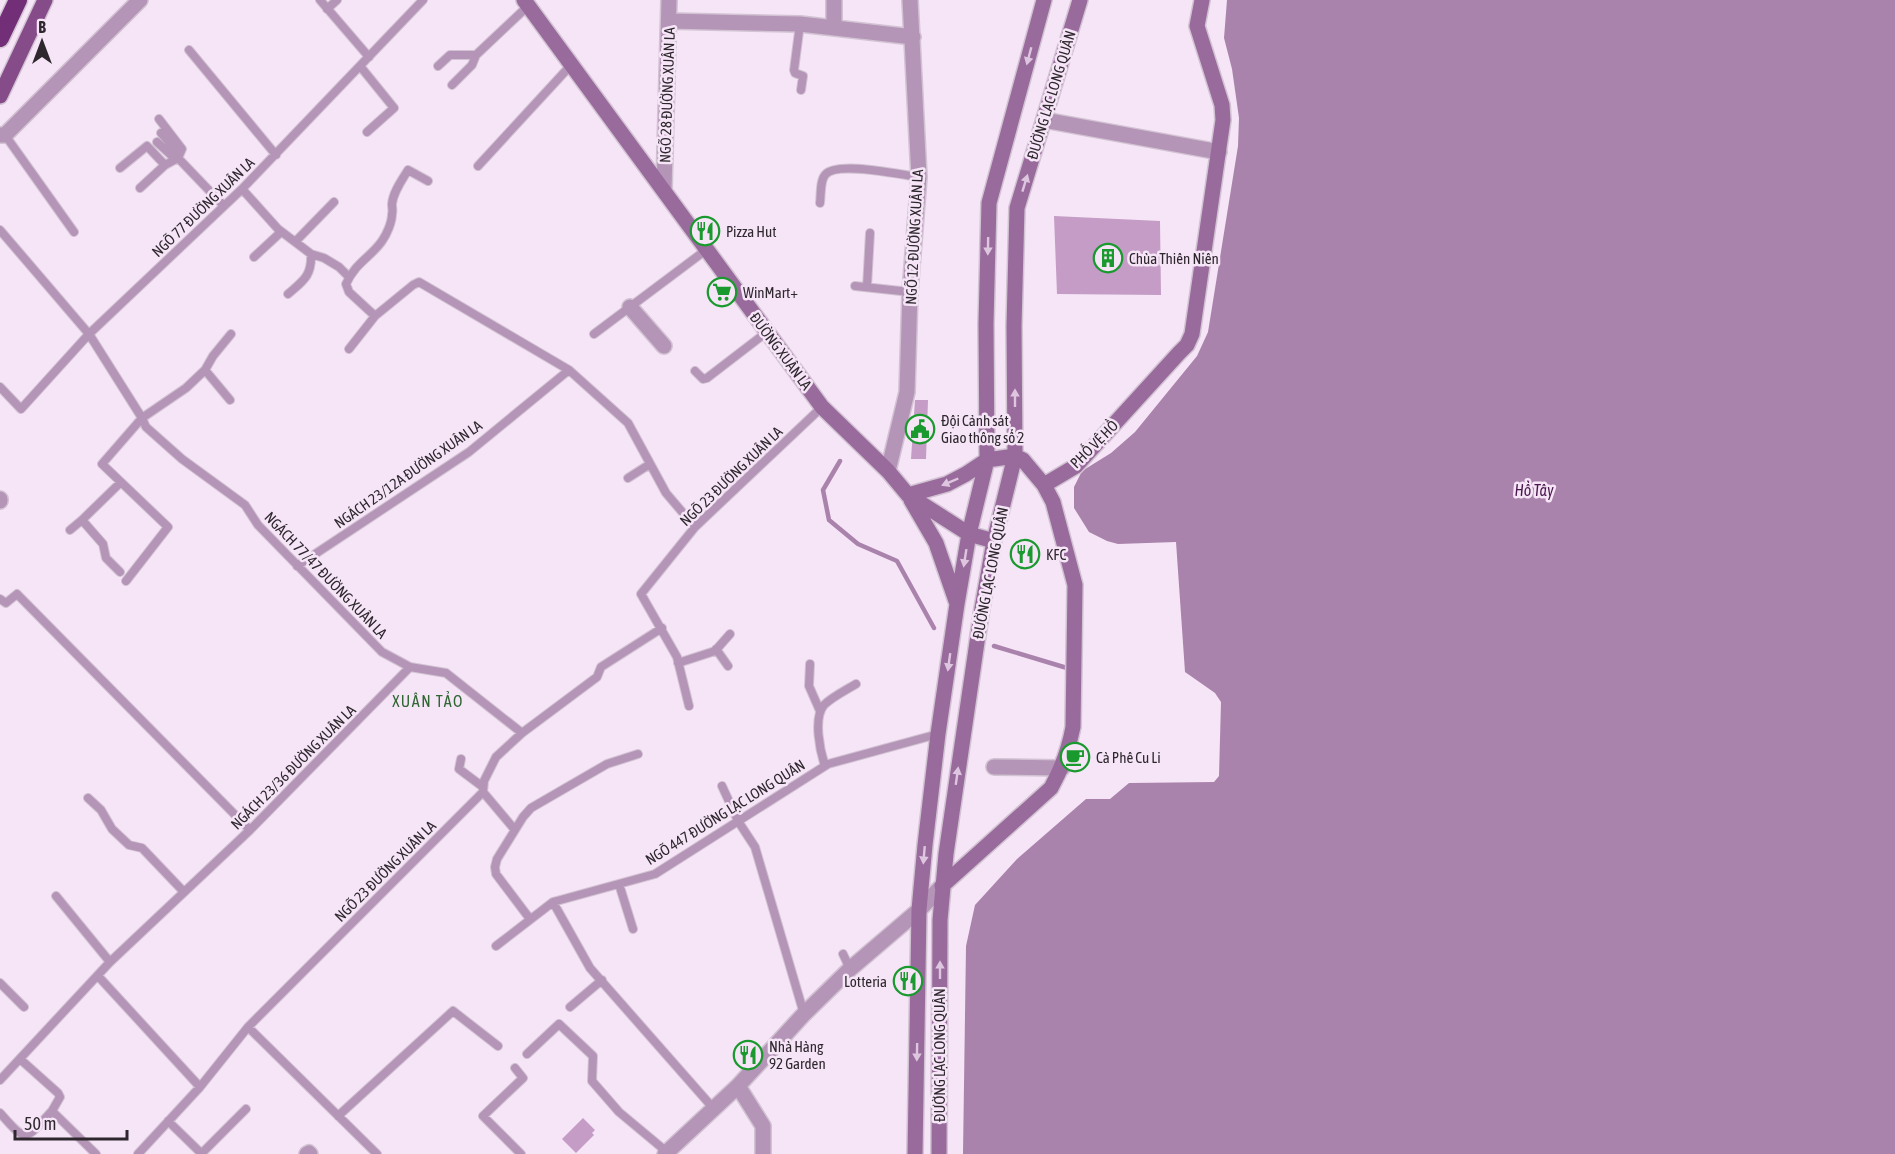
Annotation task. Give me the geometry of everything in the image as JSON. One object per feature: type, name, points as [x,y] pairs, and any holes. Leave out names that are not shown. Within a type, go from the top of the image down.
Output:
[{"type":"highway","points":[[0,38],[18,0]]},
{"type":"main road","points":[[0,96],[45,0]]},
{"type":"main road","name":"ĐƯỜNG LẠC LONG QUÂN","points":[[915,1154],[919,909],[938,734],[957,604],[969,534],[987,460],[986,324],[989,203],[1044,0]]},
{"type":"main road","name":"ĐƯỜNG LẠC LONG QUÂN","points":[[939,1154],[942,886],[980,620],[994,541],[1016,456],[1014,326],[1017,208],[1080,0]]},
{"type":"main road","name":"PHỐ VỆ HỒ","points":[[1044,485],[1076,466],[1187,345],[1192,334],[1223,120],[1222,105],[1197,26],[1202,0]]},
{"type":"main road","name":"ĐƯỜNG XUÂN LA","points":[[526,3],[822,407],[888,471],[908,495],[969,534],[994,541]]},
{"type":"main road","points":[[942,886],[1052,788],[1070,745],[1073,727],[1075,585],[1053,502],[1044,485],[1023,460],[1016,456],[987,460],[947,484],[908,495],[939,549],[957,604]]},
{"type":"street","points":[[2,135],[140,0]]},
{"type":"street","name":"NGÕ 28 ĐƯỜNG XUÂN LA","points":[[664,189],[669,0]]},
{"type":"street","points":[[834,0],[834,26]]},
{"type":"street","name":"NGÕ 12 ĐƯỜNG XUÂN LA","points":[[888,471],[908,392],[910,292],[919,177],[910,0]]},
{"type":"street","points":[[669,21],[834,26],[913,37]]},
{"type":"street","points":[[1044,120],[1219,152]]},
{"type":"street","points":[[630,307],[664,345]]},
{"type":"street","points":[[994,767],[1062,768]]},
{"type":"street","points":[[666,1153],[738,1086],[804,1014],[850,969],[942,886]]},
{"type":"street","points":[[738,1086],[763,1126],[763,1154]]},
{"type":"lane","points":[[320,0],[369,57]]},
{"type":"lane","points":[[327,9],[337,0]]},
{"type":"lane","name":"NGÕ 77 ĐƯỜNG XUÂN LA","points":[[0,387],[21,410],[89,334],[243,189],[423,0]]},
{"type":"lane","points":[[452,85],[526,3]]},
{"type":"lane","points":[[800,24],[794,70],[795,73],[803,76],[801,90]]},
{"type":"lane","points":[[189,50],[276,155]]},
{"type":"lane","points":[[438,66],[450,55],[476,56]]},
{"type":"lane","points":[[478,166],[572,64]]},
{"type":"lane","points":[[360,66],[394,108],[368,132]]},
{"type":"lane","points":[[140,188],[165,165],[178,158],[183,149],[159,119]]},
{"type":"lane","points":[[161,133],[176,150],[178,158]]},
{"type":"lane","points":[[2,135],[75,232]]},
{"type":"lane","points":[[157,142],[171,155],[178,158],[224,206]]},
{"type":"lane","points":[[120,168],[147,146],[165,165]]},
{"type":"lane","points":[[820,203],[822,181],[825,175],[834,169],[855,168],[919,177]]},
{"type":"lane","points":[[375,316],[349,292],[346,284],[363,259],[382,242],[393,217],[392,204],[395,193],[408,170],[428,181]]},
{"type":"lane","points":[[243,189],[281,232],[311,254],[324,258],[339,267],[349,277]]},
{"type":"lane","points":[[296,242],[334,202]]},
{"type":"lane","name":"NGÁCH 77/47 ĐƯỜNG XUÂN LA","points":[[0,230],[89,334],[146,427],[245,506],[258,525],[382,652],[410,667]]},
{"type":"lane","points":[[255,256],[281,232]]},
{"type":"lane","points":[[867,287],[870,233]]},
{"type":"lane","points":[[594,334],[706,249]]},
{"type":"lane","points":[[288,294],[307,276],[312,264],[311,254]]},
{"type":"lane","points":[[349,349],[375,316],[419,282],[569,370],[628,423],[666,493],[695,527]]},
{"type":"lane","points":[[855,286],[910,292]]},
{"type":"lane","points":[[695,371],[703,379],[707,378],[767,332]]},
{"type":"lane","points":[[126,581],[168,527],[102,464],[142,418],[186,388],[205,370],[231,334]]},
{"type":"lane","points":[[205,370],[230,400]]},
{"type":"lane","name":"NGÁCH 23/12A ĐƯỜNG XUÂN LA","points":[[297,566],[469,452],[569,370]]},
{"type":"lane","name":"NGÕ 23 ĐƯỜNG XUÂN LA","points":[[689,706],[678,663],[662,628],[641,594],[695,527],[822,407]]},
{"type":"lane","points":[[628,478],[650,464]]},
{"type":"lane","points":[[70,530],[120,483]]},
{"type":"lane","points":[[82,520],[103,544],[106,558],[120,572]]},
{"type":"lane","points":[[0,599],[6,603],[17,594],[250,830]]},
{"type":"lane","name":"NGÕ 23 ĐƯỜNG XUÂN LA","points":[[138,1154],[200,1087],[248,1027],[483,790],[484,781],[496,757],[522,733],[597,677],[601,667],[662,628]]},
{"type":"lane","points":[[678,663],[716,649],[730,634]]},
{"type":"lane","points":[[716,649],[728,666]]},
{"type":"lane","points":[[810,664],[812,671],[809,686],[820,711],[820,750],[825,766]]},
{"type":"lane","points":[[410,667],[446,673],[522,733]]},
{"type":"lane","name":"NGÁCH 23/36 ĐƯỜNG XUÂN LA","points":[[0,1080],[110,962],[250,830],[410,667]]},
{"type":"lane","points":[[820,711],[825,704],[856,684]]},
{"type":"lane","name":"NGÕ 447 ĐƯỜNG LẠC LONG QUÂN","points":[[496,946],[553,903],[655,874],[825,766],[938,734]]},
{"type":"lane","points":[[530,919],[496,874],[497,859],[515,830],[531,808],[608,764],[638,754]]},
{"type":"lane","points":[[461,759],[459,769],[483,790],[515,830]]},
{"type":"lane","points":[[723,786],[738,820],[755,847],[804,1014]]},
{"type":"lane","points":[[88,798],[101,810],[112,829],[129,845],[142,848],[184,892]]},
{"type":"lane","points":[[619,884],[633,929]]},
{"type":"lane","points":[[56,896],[110,962]]},
{"type":"lane","points":[[553,903],[590,968],[714,1108]]},
{"type":"lane","points":[[843,954],[850,969]]},
{"type":"lane","points":[[98,976],[200,1087]]},
{"type":"lane","points":[[570,1007],[602,980]]},
{"type":"lane","points":[[0,983],[24,1007]]},
{"type":"lane","points":[[338,1116],[453,1011],[498,1046]]},
{"type":"lane","points":[[527,1054],[559,1024],[593,1056],[592,1081],[619,1112],[666,1153]]},
{"type":"lane","points":[[248,1027],[377,1154]]},
{"type":"lane","points":[[0,1113],[18,1133],[30,1134],[52,1111],[60,1097],[20,1059]]},
{"type":"lane","points":[[515,1068],[524,1078],[483,1116],[521,1154]]},
{"type":"lane","points":[[168,1121],[202,1154],[246,1109]]},
{"type":"lane","points":[[52,1111],[96,1154]]},
{"type":"water","name":"Hồ Tây","points":[[1227,0],[1895,0],[1895,1154],[963,1154],[966,946],[975,905],[1017,859],[1086,799],[1110,799],[1129,783],[1214,782],[1219,776],[1221,702],[1215,693],[1185,672],[1176,542],[1118,544],[1089,532],[1074,508],[1074,487],[1082,471],[1111,453],[1135,432],[1197,356],[1208,332],[1238,146],[1239,118],[1232,69],[1224,38]]},
{"type":"building","name":"Chùa Thiên Niên","points":[[1054,216],[1160,221],[1161,295],[1057,294]]},
{"type":"building","name":"Đội Cảnh sát Giao thông số 2","points":[[915,400],[928,400],[926,459],[911,459]]},
{"type":"building","points":[[583,1118],[595,1130],[592,1133],[594,1135],[576,1153],[562,1139]]},
{"type":"waterway","points":[[840,461],[823,490],[829,520],[858,544],[897,561],[934,628]]},
{"type":"waterway","points":[[994,646],[1067,668]]},
{"type":"place","name":"Pizza Hut","points":[[705,231]]},
{"type":"place","name":"Chùa Thiên Niên","points":[[1108,258]]},
{"type":"place","name":"WinMart+","points":[[722,292]]},
{"type":"place","name":"Đội Cảnh sát Giao thông số 2","points":[[920,429]]},
{"type":"place","name":"KFC","points":[[1025,554]]},
{"type":"place","name":"Cà Phê Cu Li","points":[[1075,757]]},
{"type":"place","name":"Lotteria","points":[[908,981]]},
{"type":"place","name":"Nhà Hàng 92 Garden","points":[[748,1055]]},
{"type":"district","name":"XUÂN TẢO","points":[[428,701]]}]
